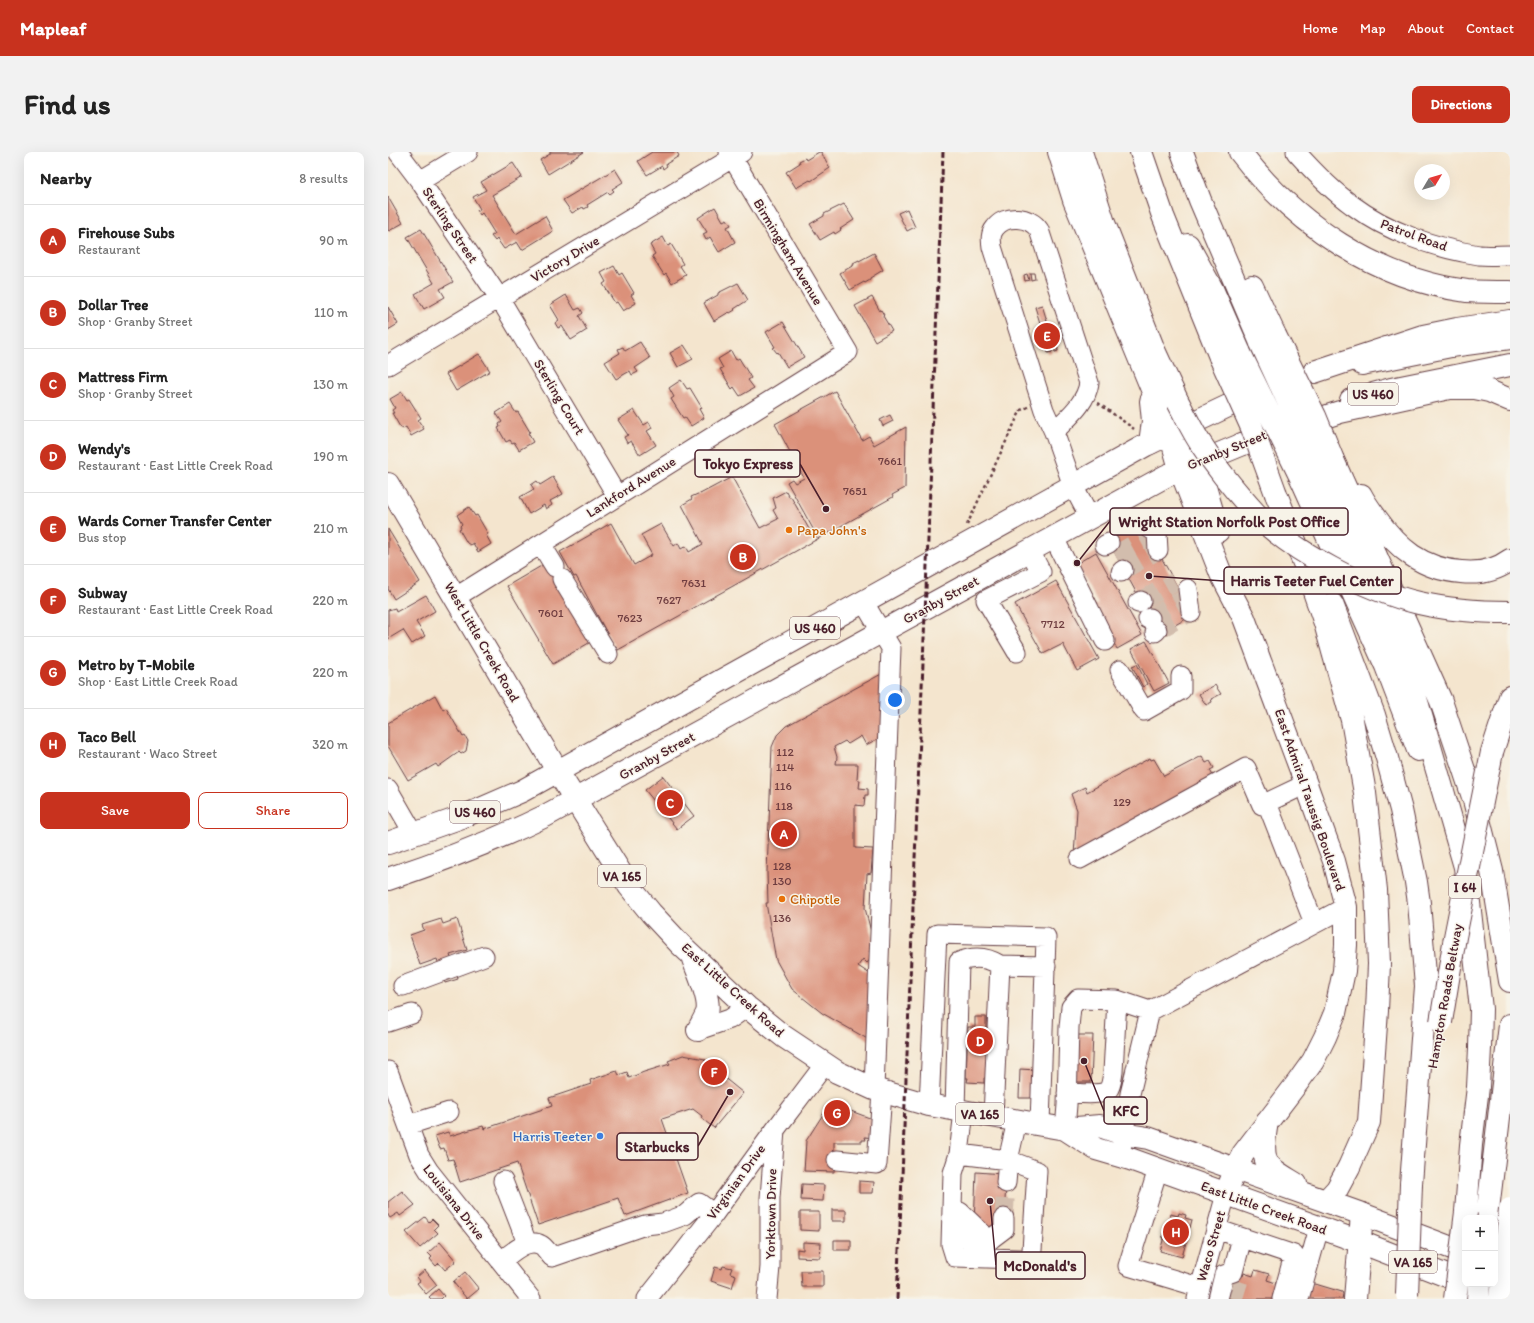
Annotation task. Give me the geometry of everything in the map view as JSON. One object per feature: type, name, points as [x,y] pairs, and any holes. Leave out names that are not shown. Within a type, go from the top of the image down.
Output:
[{"type":"main road","name":"East Admiral Taussig Boulevard","points":[[1059,152],[1074,200],[1150,384],[1175,430],[1188,466],[1203,480],[1219,533],[1237,578],[1244,618],[1334,861],[1346,907],[1344,972],[1335,1013],[1325,1037],[1313,1061],[1243,1154],[1226,1194]]},
{"type":"main road","points":[[1080,152],[1104,223],[1154,350],[1178,402],[1203,447],[1252,509],[1278,534],[1310,555],[1350,578],[1419,603],[1475,611],[1510,612]]},
{"type":"main road","points":[[1182,152],[1200,200],[1268,339],[1315,416],[1309,473],[1304,563],[1327,630],[1352,720],[1365,793],[1376,890],[1378,964],[1377,1010],[1369,1122],[1349,1167],[1336,1189],[1326,1201],[1280,1175],[1266,1160],[1264,1138],[1267,1122]]},
{"type":"main road","points":[[1192,152],[1268,339],[1309,473],[1350,649],[1374,715],[1401,810],[1416,882],[1426,986],[1416,1187],[1406,1297]]},
{"type":"main road","points":[[1240,152],[1267,184],[1312,226],[1356,254],[1410,277],[1435,284],[1468,291],[1510,292]]},
{"type":"main road","points":[[1145,162],[1212,289],[1230,355],[1247,436],[1309,473],[1366,504],[1392,539],[1409,555],[1425,564],[1438,568],[1475,573],[1490,570],[1510,560]]},
{"type":"main road","points":[[1314,372],[1423,336],[1510,321]]},
{"type":"main road","name":"US 460","points":[[388,843],[462,817],[507,798],[558,772],[956,549],[1150,443],[1228,406],[1314,372],[1451,346],[1510,338]]},
{"type":"main road","points":[[1230,355],[1309,473],[1443,709],[1474,800],[1492,871],[1510,981]]},
{"type":"main road","name":"Granby Street","points":[[388,879],[454,856],[503,836],[886,640],[1030,551],[1247,436],[1344,403],[1391,389],[1510,365]]},
{"type":"main road","points":[[1150,384],[1153,421],[1150,443]]},
{"type":"main road","points":[[1247,436],[1340,412],[1449,388],[1475,388],[1489,391],[1510,400]]},
{"type":"main road","points":[[1309,473],[1465,867],[1481,1009],[1478,1079],[1466,1212],[1455,1299]]},
{"type":"main road","name":"West Little Creek Road","points":[[388,484],[575,800]]},
{"type":"main road","name":"Hampton Roads Beltway","points":[[1416,1187],[1434,1059],[1464,890],[1492,752],[1510,696]]},
{"type":"main road","name":"East Little Creek Road","points":[[575,800],[629,886],[651,912],[691,954],[747,1007],[783,1036],[838,1072],[878,1091],[929,1105],[1065,1129],[1100,1126],[1123,1134],[1148,1138],[1362,1214],[1462,1252]]},
{"type":"main road","points":[[691,954],[707,1000],[707,1013],[698,1030]]},
{"type":"main road","points":[[1487,1215],[1510,1025]]},
{"type":"main road","name":"East Little Creek Road","points":[[1065,1129],[1096,1149],[1120,1156],[1360,1242],[1462,1282]]},
{"type":"main road","points":[[1500,1299],[1510,1208]]},
{"type":"main road","points":[[1355,1299],[1362,1214]]},
{"type":"main road","points":[[1498,1266],[1510,1271]]},
{"type":"main road","points":[[1475,1287],[1505,1299]]},
{"type":"main road","points":[[1478,1299],[1479,1287]]},
{"type":"street","name":"Sterling Street","points":[[398,152],[420,181],[500,299]]},
{"type":"street","points":[[420,181],[468,152]]},
{"type":"street","name":"Patrol Road","points":[[1296,152],[1338,194],[1370,218],[1391,229],[1450,249],[1481,255],[1510,255]]},
{"type":"street","name":"Victory Drive","points":[[388,365],[500,299],[735,154]]},
{"type":"street","name":"Birmingham Avenue","points":[[735,154],[848,352]]},
{"type":"street","points":[[1054,432],[1084,400],[1088,392],[1089,383],[1039,230],[1030,221],[1014,218],[1004,221],[995,228],[991,236],[992,247],[1044,410],[1054,432],[1073,486],[1090,518]]},
{"type":"street","name":"Sterling Court","points":[[500,299],[617,496]]},
{"type":"street","name":"Lankford Avenue","points":[[456,597],[848,352]]},
{"type":"street","points":[[1054,538],[1105,641]]},
{"type":"street","points":[[541,544],[608,654]]},
{"type":"street","points":[[1017,652],[986,600],[1041,572],[1030,551]]},
{"type":"street","points":[[837,1160],[876,1164],[886,640],[863,601]]},
{"type":"street","points":[[1120,670],[1144,711],[1181,690],[1180,676]]},
{"type":"street","points":[[1080,859],[1246,768],[1262,805],[1306,784]]},
{"type":"street","points":[[388,788],[414,834]]},
{"type":"street","points":[[1267,803],[1314,924]]},
{"type":"street","points":[[1065,1129],[1070,1020],[1072,1007],[1078,999],[1116,1007],[1150,1011],[1346,907]]},
{"type":"street","points":[[929,1105],[937,934],[1046,937],[1040,1125]]},
{"type":"street","points":[[959,1154],[1008,1160],[1037,1171],[1031,1266],[1020,1259],[955,1257],[951,1244],[953,1173],[959,1154],[960,962],[968,958],[990,959],[1000,965],[1046,966]]},
{"type":"street","points":[[404,990],[484,961]]},
{"type":"street","points":[[992,1116],[1000,965]]},
{"type":"street","points":[[698,1030],[730,1019],[747,1007]]},
{"type":"street","points":[[1067,1093],[1103,1093],[1108,1089],[1113,1072],[1116,1007]]},
{"type":"street","points":[[1120,1156],[1130,1094],[1150,1011]]},
{"type":"street","points":[[388,1022],[412,1014]]},
{"type":"street","name":"Virginian Drive","points":[[647,1299],[714,1214],[825,1064]]},
{"type":"street","name":"Louisiana Drive","points":[[388,1071],[419,1154],[429,1171],[530,1299]]},
{"type":"street","points":[[408,1125],[449,1112]]},
{"type":"street","points":[[1006,1183],[1008,1160],[1016,1121]]},
{"type":"street","name":"Yorktown Drive","points":[[767,1299],[770,1267],[770,1198],[775,1130]]},
{"type":"street","points":[[1158,1170],[1128,1266],[1198,1293]]},
{"type":"street","points":[[503,1181],[527,1243]]},
{"type":"street","points":[[952,1193],[960,1201],[960,1212],[986,1237],[992,1238],[1004,1229],[1004,1218]]},
{"type":"street","name":"Waco Street","points":[[1198,1293],[1226,1194]]},
{"type":"street","points":[[501,1261],[527,1243],[533,1242],[541,1244],[552,1257],[645,1225],[663,1223],[685,1215],[699,1203],[714,1214]]},
{"type":"street","points":[[1299,1299],[1319,1228]]},
{"type":"street","points":[[1216,1229],[1294,1255],[1282,1299]]},
{"type":"street","points":[[1227,1288],[1242,1238]]},
{"type":"path","points":[[956,549],[1016,420],[1022,410],[1029,407]]},
{"type":"building","points":[[550,152],[584,152],[548,174],[540,160],[550,154]]},
{"type":"building","points":[[652,152],[677,152],[679,156],[666,164],[667,166],[663,169],[662,166],[647,175],[638,161]]},
{"type":"building","points":[[821,152],[830,168],[811,181],[810,180],[796,188],[786,172],[800,163],[799,161],[805,158],[806,160]]},
{"type":"building","points":[[513,163],[522,177],[492,195],[516,234],[545,216],[553,231],[522,250],[517,242],[504,249],[497,239],[495,241],[491,236],[495,234],[482,213],[480,215],[477,210],[480,209],[473,197],[486,190],[481,182]]},
{"type":"building","points":[[615,169],[623,182],[612,189],[614,191],[610,194],[608,192],[587,205],[588,207],[584,209],[583,207],[572,213],[563,200]]},
{"type":"building","points":[[388,197],[403,223],[389,231],[388,230]]},
{"type":"building","points":[[844,204],[854,220],[835,234],[834,232],[820,240],[810,224],[824,216],[824,214]]},
{"type":"building","points":[[715,207],[723,221],[727,219],[731,225],[727,227],[735,242],[719,252],[710,237],[706,240],[703,234],[707,232],[698,218]]},
{"type":"building","points":[[907,209],[915,227],[907,231],[898,213]]},
{"type":"building","points":[[421,229],[453,282],[440,289],[445,297],[424,309],[415,294],[434,283],[407,237]]},
{"type":"building","points":[[663,237],[668,246],[671,244],[683,264],[680,266],[686,275],[672,283],[666,273],[664,275],[652,256],[655,254],[650,245]]},
{"type":"building","points":[[874,253],[883,270],[870,278],[870,280],[850,290],[840,273],[854,265],[853,263]]},
{"type":"building","points":[[614,266],[619,275],[622,273],[634,293],[631,295],[636,303],[623,311],[617,302],[615,303],[603,284],[606,282],[601,273]]},
{"type":"building","points":[[1030,273],[1034,273],[1035,279],[1031,280]]},
{"type":"building","points":[[1027,274],[1029,280],[1025,281],[1024,275]]},
{"type":"building","points":[[738,283],[748,300],[734,309],[735,310],[714,321],[704,303],[718,295],[718,293]]},
{"type":"building","points":[[566,295],[575,310],[580,308],[583,313],[579,316],[587,330],[571,340],[562,326],[558,328],[555,323],[559,320],[550,305]]},
{"type":"building","points":[[872,297],[884,315],[883,316],[892,331],[875,341],[855,306]]},
{"type":"building","points":[[1042,305],[1047,321],[1040,323],[1035,307]]},
{"type":"building","points":[[388,307],[398,324],[388,330]]},
{"type":"building","points":[[783,322],[804,357],[787,367],[778,352],[777,353],[773,348],[775,347],[766,332]]},
{"type":"building","points":[[640,342],[650,358],[635,368],[638,372],[632,375],[630,371],[616,379],[605,362],[620,353],[618,349],[623,347],[625,351]]},
{"type":"building","points":[[1057,344],[1058,351],[1055,352],[1053,345]]},
{"type":"building","points":[[684,345],[693,359],[678,367],[670,353]]},
{"type":"building","points":[[1050,345],[1052,352],[1048,353],[1046,346]]},
{"type":"building","points":[[731,351],[736,360],[739,358],[751,378],[748,380],[754,388],[740,396],[734,387],[732,389],[720,369],[723,368],[718,359]]},
{"type":"building","points":[[479,354],[490,371],[456,391],[446,374]]},
{"type":"building","points":[[681,380],[687,389],[690,388],[702,408],[699,409],[704,418],[691,426],[685,417],[683,418],[671,399],[674,397],[669,388]]},
{"type":"building","points":[[835,391],[862,440],[869,436],[874,445],[906,427],[905,488],[892,495],[893,497],[618,650],[616,647],[615,648],[576,576],[574,577],[560,552],[611,523],[634,565],[652,555],[641,535],[661,524],[674,546],[678,543],[681,549],[686,546],[689,552],[703,544],[682,505],[692,499],[691,497],[700,494],[732,477],[760,528],[778,519],[773,510],[776,508],[773,498],[786,491],[789,497],[791,497],[814,538],[817,536],[787,482],[792,479],[795,483],[804,478],[775,424]]},
{"type":"building","points":[[402,392],[407,400],[409,399],[421,418],[418,420],[424,429],[411,436],[406,427],[403,429],[400,427],[392,413],[394,413],[392,410],[395,408],[390,399]]},
{"type":"building","points":[[510,404],[516,413],[518,412],[530,432],[528,433],[533,442],[519,450],[514,442],[512,443],[510,440],[506,442],[498,428],[500,427],[499,424],[502,422],[496,413]]},
{"type":"building","points":[[634,410],[644,425],[649,422],[652,428],[647,431],[656,445],[640,455],[631,441],[627,443],[624,437],[628,435],[618,420]]},
{"type":"building","points":[[890,415],[893,421],[883,426],[880,420]]},
{"type":"building","points":[[553,477],[563,494],[550,501],[552,505],[546,509],[544,505],[529,514],[520,497],[534,489],[531,485],[537,481],[540,485]]},
{"type":"building","points":[[469,507],[475,516],[477,515],[488,534],[486,535],[491,544],[478,552],[473,543],[470,545],[467,543],[459,529],[461,528],[460,526],[462,524],[457,515]]},
{"type":"building","points":[[1141,521],[1193,615],[1159,634],[1107,539]]},
{"type":"building","points":[[388,529],[420,582],[394,599],[388,589]]},
{"type":"building","points":[[1096,552],[1142,635],[1117,649],[1094,606],[1098,604],[1076,564]]},
{"type":"building","points":[[548,562],[594,640],[553,664],[507,586]]},
{"type":"building","points":[[1056,581],[1099,659],[1077,671],[1063,644],[1043,654],[1015,604]]},
{"type":"building","points":[[426,595],[435,611],[416,622],[425,636],[412,644],[403,630],[388,639],[388,610],[395,608],[396,612]]},
{"type":"building","points":[[1146,641],[1169,683],[1154,691],[1131,649]]},
{"type":"building","points":[[1137,664],[1147,684],[1143,687],[1132,666]]},
{"type":"building","points":[[885,672],[883,736],[866,745],[861,736],[848,744],[845,741],[834,747],[837,757],[836,764],[858,764],[857,780],[860,780],[859,788],[868,789],[868,795],[865,795],[864,806],[855,805],[855,848],[873,849],[871,873],[867,874],[865,908],[874,944],[869,952],[873,956],[867,963],[863,959],[858,966],[873,976],[871,1041],[822,1013],[792,989],[776,960],[766,903],[768,903],[767,872],[772,747],[777,735],[786,726]]},
{"type":"building","points":[[1215,685],[1221,694],[1211,699],[1212,702],[1206,705],[1199,694]]},
{"type":"building","points":[[435,695],[443,710],[446,708],[463,737],[465,736],[468,741],[466,751],[461,754],[459,752],[438,767],[436,764],[408,780],[388,746],[388,723]]},
{"type":"building","points":[[1202,756],[1206,763],[1210,761],[1214,768],[1210,770],[1214,778],[1074,855],[1077,810],[1071,794],[1085,787],[1087,792],[1150,758],[1151,760],[1154,759],[1164,776]]},
{"type":"building","points":[[663,776],[694,816],[677,829],[645,790]]},
{"type":"building","points":[[441,919],[443,924],[457,919],[467,950],[450,955],[458,979],[445,983],[437,959],[420,965],[410,935],[424,930],[422,925]]},
{"type":"building","points":[[975,1017],[986,1017],[986,1028],[988,1028],[986,1078],[984,1078],[984,1083],[967,1082],[968,1078],[966,1078],[968,1027],[975,1027]]},
{"type":"building","points":[[1076,1035],[1093,1035],[1091,1082],[1074,1082]]},
{"type":"building","points":[[683,1055],[705,1059],[706,1063],[743,1093],[714,1128],[701,1118],[702,1116],[693,1109],[662,1119],[688,1193],[625,1216],[618,1198],[538,1225],[517,1163],[460,1182],[453,1159],[448,1160],[444,1148],[440,1149],[435,1136],[448,1132],[450,1136],[483,1126],[484,1129],[552,1106],[549,1098],[591,1084],[590,1080],[617,1071],[619,1075],[627,1072],[629,1078],[670,1064],[668,1061]]},
{"type":"building","points":[[1020,1069],[1036,1070],[1035,1098],[1019,1098]]},
{"type":"building","points":[[832,1104],[875,1120],[873,1138],[865,1137],[866,1140],[862,1140],[862,1142],[834,1142],[834,1172],[804,1171],[806,1141],[829,1105]]},
{"type":"building","points":[[976,1172],[1003,1174],[1006,1183],[1004,1218],[994,1229],[974,1226]]},
{"type":"building","points":[[859,1181],[874,1182],[873,1193],[859,1193]]},
{"type":"building","points":[[802,1184],[824,1185],[823,1201],[801,1200]]},
{"type":"building","points":[[402,1191],[415,1205],[400,1216],[398,1213],[390,1218],[388,1215],[388,1202]]},
{"type":"building","points":[[832,1210],[846,1210],[846,1221],[832,1221]]},
{"type":"building","points":[[800,1212],[819,1212],[819,1231],[800,1230]]},
{"type":"building","points":[[1179,1213],[1186,1215],[1185,1218],[1192,1220],[1182,1257],[1160,1251],[1164,1237],[1162,1237],[1165,1228],[1167,1228],[1171,1214],[1178,1216]]},
{"type":"building","points":[[425,1217],[429,1222],[432,1219],[438,1225],[434,1229],[438,1233],[420,1248],[406,1232]]},
{"type":"building","points":[[834,1240],[851,1240],[851,1250],[834,1250]]},
{"type":"building","points":[[440,1242],[456,1261],[445,1270],[439,1263],[436,1266],[430,1259],[432,1257],[428,1253]]},
{"type":"building","points":[[803,1242],[821,1243],[820,1258],[797,1257],[797,1249],[803,1250]]},
{"type":"building","points":[[723,1266],[732,1268],[730,1273],[736,1275],[732,1288],[711,1281],[715,1267],[722,1269]]},
{"type":"building","points":[[425,1270],[437,1285],[426,1294],[417,1283],[420,1281],[417,1277]]},
{"type":"building","points":[[1255,1270],[1269,1274],[1267,1280],[1276,1283],[1275,1285],[1280,1287],[1277,1295],[1273,1294],[1272,1299],[1230,1299],[1220,1296],[1231,1286],[1235,1273],[1243,1276],[1244,1273],[1253,1276]]},
{"type":"building","points":[[801,1271],[823,1271],[823,1287],[802,1287]]},
{"type":"building","points":[[465,1272],[479,1289],[467,1299],[453,1282]]},
{"type":"building","points":[[1312,1283],[1342,1292],[1342,1299],[1304,1299]]},
{"type":"building","points":[[438,1289],[444,1296],[441,1299],[431,1299],[429,1297]]},
{"type":"tunnel","points":[[1115,555],[1150,536]]},
{"type":"tunnel","points":[[1123,570],[1158,550]]},
{"type":"tunnel","points":[[1141,601],[1175,582]]},
{"type":"tunnel","points":[[1150,618],[1184,599]]},
{"type":"tunnel","points":[[1157,630],[1191,612]]},
{"type":"tunnel","points":[[1004,1218],[1006,1183]]},
{"type":"tunnel","points":[[1233,1299],[1239,1280],[1235,1273]]},
{"type":"railway","points":[[897,1299],[943,152]]},
{"type":"place","name":"Wards Corner Transfer Center","points":[[1047,336]]},
{"type":"place","name":"Tokyo Express","points":[[826,509]]},
{"type":"place","name":"Papa John's","points":[[789,530]]},
{"type":"place","name":"Dollar Tree","points":[[743,557]]},
{"type":"place","name":"Wright Station Norfolk Post Office","points":[[1077,563]]},
{"type":"place","name":"Harris Teeter Fuel Center","points":[[1149,576]]},
{"type":"place","name":"Mattress Firm","points":[[670,803]]},
{"type":"place","name":"Firehouse Subs","points":[[784,834]]},
{"type":"place","name":"Chipotle","points":[[782,899]]},
{"type":"place","name":"Wendy's","points":[[980,1041]]},
{"type":"place","name":"KFC","points":[[1084,1061]]},
{"type":"place","name":"Subway","points":[[714,1072]]},
{"type":"place","name":"Starbucks","points":[[730,1092]]},
{"type":"place","name":"Metro by T-Mobile","points":[[837,1113]]},
{"type":"place","name":"Harris Teeter","points":[[600,1136]]},
{"type":"place","name":"McDonald's","points":[[990,1201]]},
{"type":"place","name":"Taco Bell","points":[[1176,1232]]}]
